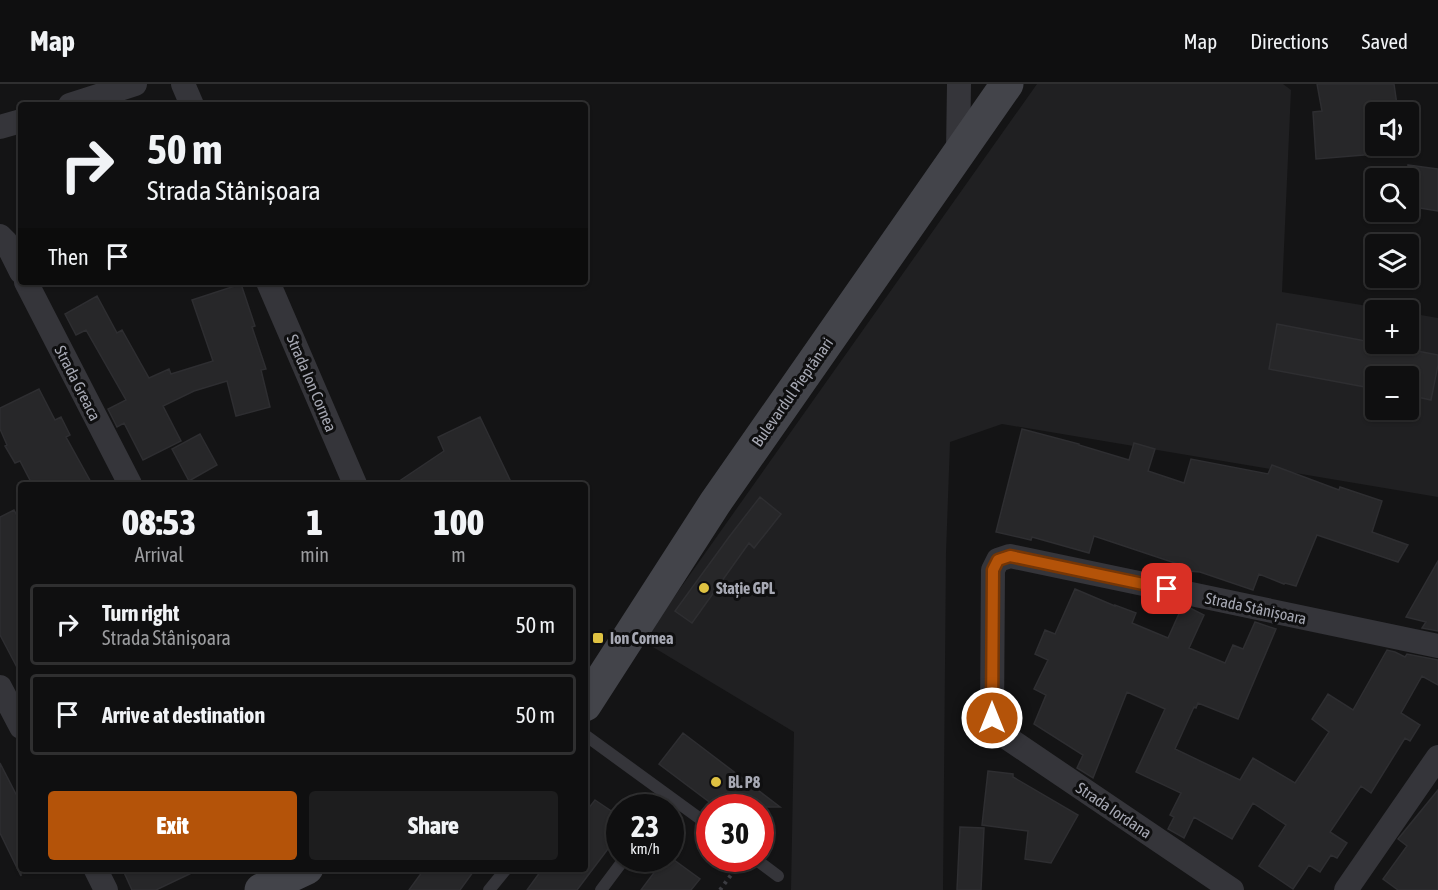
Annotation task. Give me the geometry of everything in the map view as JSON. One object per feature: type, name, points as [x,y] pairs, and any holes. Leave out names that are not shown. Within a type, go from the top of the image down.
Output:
[{"type":"main road","name":"Bulevardul Pieptănari","points":[[588,700],[715,503],[1007,84]]},
{"type":"main road","points":[[261,890],[299,872]]},
{"type":"street","points":[[79,102],[135,84]]},
{"type":"street","points":[[183,84],[191,102]]},
{"type":"street","points":[[958,153],[959,84]]},
{"type":"street","points":[[0,127],[18,122]]},
{"type":"street","points":[[0,236],[6,242],[18,266]]},
{"type":"street","name":"Strada Greaca","points":[[28,285],[129,482]]},
{"type":"street","name":"Strada Ion Cornea","points":[[269,285],[354,482]]},
{"type":"street","name":"Strada Stânișoara","points":[[997,731],[992,718],[993,570],[998,560],[1010,556],[1438,646]]},
{"type":"street","points":[[0,687],[18,721]]},
{"type":"street","name":"Strada Iordana","points":[[997,731],[1232,890]]},
{"type":"street","points":[[1346,890],[1438,757]]},
{"type":"street","points":[[97,872],[106,890]]},
{"type":"lane","points":[[588,737],[656,794]]},
{"type":"lane","points":[[489,890],[504,872]]},
{"type":"lane","points":[[601,890],[614,872]]},
{"type":"lane","points":[[773,872],[778,876]]},
{"type":"path","points":[[720,890],[733,872]]},
{"type":"shaded area","points":[[1037,84],[1283,84],[1291,90],[1282,292],[1365,306],[1365,354],[1419,354],[1419,315],[1438,318],[1438,497],[1002,424],[950,442],[946,553],[943,890],[791,890],[794,732],[643,641]]},
{"type":"building","points":[[1317,84],[1394,84],[1397,102],[1365,102],[1365,155],[1316,159],[1313,112],[1322,111]]},
{"type":"building","points":[[1408,165],[1438,169],[1438,211],[1419,208],[1419,168],[1408,168]]},
{"type":"building","points":[[241,285],[266,369],[261,370],[270,407],[236,416],[227,381],[194,391],[163,406],[181,441],[143,460],[124,423],[117,427],[108,409],[126,400],[86,330],[76,335],[65,314],[97,296],[117,333],[122,330],[149,378],[169,369],[171,374],[213,361],[192,300]]},
{"type":"building","points":[[1277,324],[1365,341],[1365,354],[1419,354],[1419,351],[1438,355],[1431,400],[1419,397],[1419,366],[1365,366],[1365,387],[1269,369]]},
{"type":"building","points":[[39,389],[55,420],[61,417],[70,435],[66,437],[91,482],[31,482],[20,461],[15,463],[5,446],[7,445],[0,429],[0,408]]},
{"type":"building","points":[[480,417],[511,482],[398,482],[444,451],[438,437]]},
{"type":"building","points":[[1022,429],[1129,460],[1134,443],[1155,449],[1148,471],[1184,483],[1191,459],[1268,474],[1272,465],[1339,490],[1340,487],[1382,501],[1372,532],[1408,545],[1398,562],[1317,535],[1296,586],[1259,574],[1253,590],[1200,572],[1176,570],[1178,564],[1094,536],[1089,553],[1032,537],[1031,540],[996,532]]},
{"type":"building","points":[[200,434],[217,465],[189,481],[172,449]]},
{"type":"building","points":[[760,497],[781,514],[754,548],[749,543],[692,623],[675,611]]},
{"type":"building","points":[[14,510],[18,517],[18,669],[0,635],[0,517]]},
{"type":"building","points":[[1438,561],[1438,631],[1422,628],[1426,622],[1406,617]]},
{"type":"building","points":[[1075,589],[1136,613],[1132,623],[1168,638],[1182,607],[1190,608],[1204,615],[1189,648],[1225,663],[1233,645],[1243,649],[1255,622],[1276,629],[1238,719],[1198,703],[1175,749],[1240,780],[1253,758],[1295,783],[1329,732],[1312,719],[1328,694],[1353,710],[1387,650],[1405,657],[1407,654],[1438,660],[1438,685],[1422,676],[1401,713],[1420,725],[1410,741],[1405,738],[1371,793],[1361,786],[1330,832],[1347,843],[1337,858],[1331,855],[1320,872],[1309,865],[1293,889],[1259,866],[1286,825],[1253,803],[1232,839],[1194,817],[1184,838],[1168,829],[1174,817],[1170,815],[1181,793],[1136,772],[1165,709],[1127,692],[1093,778],[1077,768],[1083,755],[1034,724],[1046,695],[1034,689],[1048,660],[1035,654],[1045,630],[1055,634]]},
{"type":"building","name":"Bl. P8","points":[[683,733],[763,794],[699,794],[659,764]]},
{"type":"building","points":[[0,763],[18,798],[18,870],[0,833]]},
{"type":"building","points":[[988,771],[1013,774],[1013,777],[1078,815],[1051,863],[1025,859],[1028,831],[982,825]]},
{"type":"building","points":[[1438,790],[1438,890],[1398,890],[1383,879],[1407,846],[1398,839]]},
{"type":"building","points":[[595,800],[606,807],[606,852],[577,890],[527,890],[540,872],[588,872],[588,809]]},
{"type":"building","points":[[960,827],[984,828],[981,890],[957,890]]},
{"type":"building","points":[[684,867],[700,879],[691,890],[641,890],[654,872],[684,872]]},
{"type":"building","points":[[124,872],[194,872],[156,890],[132,890]]},
{"type":"building","points":[[422,872],[473,872],[460,890],[409,890]]},
{"type":"place","name":"Stație GPL","points":[[704,588]]},
{"type":"place","name":"Ion Cornea","points":[[598,638]]},
{"type":"place","name":"Bl. P8","points":[[716,782]]},
{"type":"route","points":[[992,718],[993,570],[998,560],[1010,556],[1167,589]]}]
